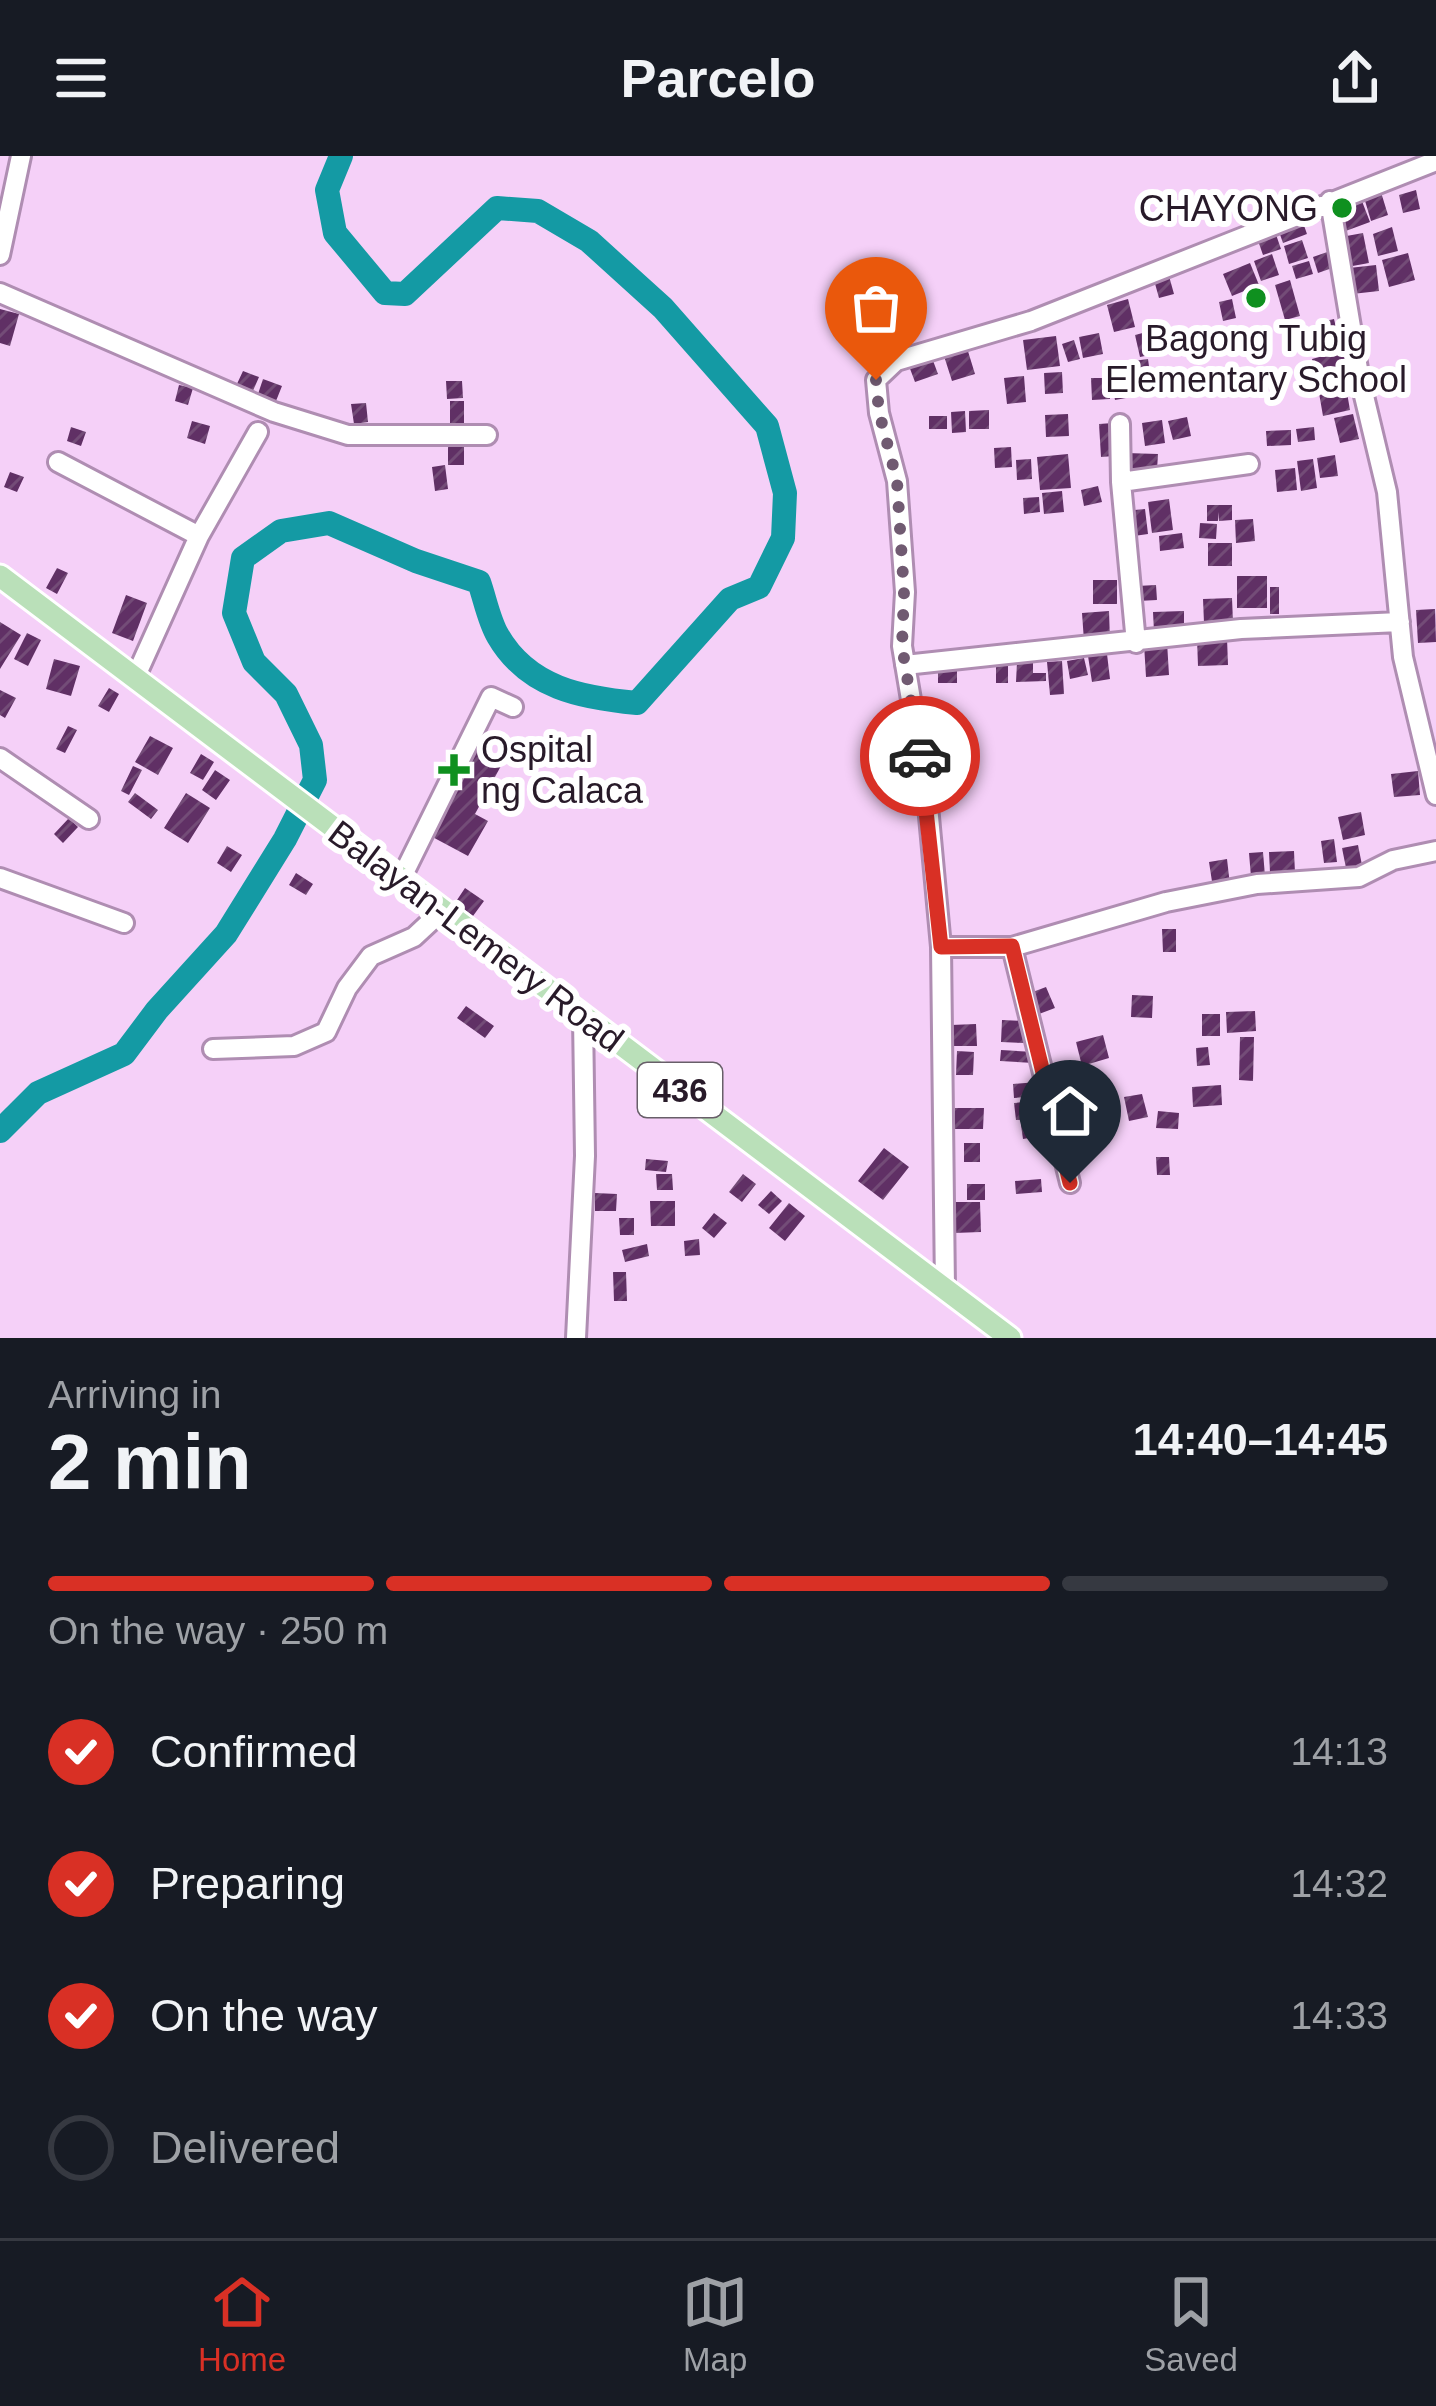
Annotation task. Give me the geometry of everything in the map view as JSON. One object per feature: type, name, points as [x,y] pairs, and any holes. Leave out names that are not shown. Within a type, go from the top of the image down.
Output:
[{"type":"main road","name":"Balayan-Lemery Road","points":[[0,577],[1010,1338]]},
{"type":"street","points":[[0,255],[21,156]]},
{"type":"street","points":[[945,1289],[941,947],[927,795],[905,665],[897,481],[876,380],[896,362],[1031,321],[1436,161]]},
{"type":"street","points":[[1330,201],[1359,375],[1387,492],[1400,622],[1436,795]]},
{"type":"street","points":[[0,293],[274,412],[348,435],[487,435]]},
{"type":"street","points":[[1120,424],[1136,644]]},
{"type":"street","points":[[135,678],[199,536],[258,432]]},
{"type":"street","points":[[58,462],[199,536]]},
{"type":"street","points":[[1121,482],[1250,464]]},
{"type":"street","points":[[905,665],[1136,644],[1241,629],[1400,622]]},
{"type":"street","points":[[401,879],[491,697],[513,707]]},
{"type":"street","points":[[0,758],[89,819]]},
{"type":"street","points":[[941,947],[1012,946],[1166,902],[1257,884],[1359,877],[1393,860],[1436,851]]},
{"type":"street","points":[[0,878],[124,923]]},
{"type":"street","points":[[213,1048],[294,1046],[326,1032],[347,988],[371,956],[414,938],[443,910]]},
{"type":"street","points":[[1012,946],[1070,1183]]},
{"type":"street","points":[[576,1338],[585,1156],[583,1017]]},
{"type":"building","points":[[1380,189],[1388,215],[1371,221],[1363,194]]},
{"type":"building","points":[[1416,190],[1420,209],[1403,213],[1399,195]]},
{"type":"building","points":[[1360,196],[1370,222],[1343,232],[1334,206]]},
{"type":"building","points":[[1301,217],[1307,234],[1283,243],[1277,226]]},
{"type":"building","points":[[1273,226],[1281,249],[1263,255],[1255,232]]},
{"type":"building","points":[[1392,227],[1398,251],[1378,256],[1373,234]]},
{"type":"building","points":[[1363,233],[1369,263],[1347,267],[1341,237]]},
{"type":"building","points":[[1302,240],[1308,258],[1289,264],[1284,246]]},
{"type":"building","points":[[1333,250],[1338,266],[1318,273],[1313,257]]},
{"type":"building","points":[[1408,253],[1415,280],[1389,287],[1382,260]]},
{"type":"building","points":[[1272,254],[1279,275],[1261,281],[1254,261]]},
{"type":"building","points":[[1309,261],[1313,274],[1296,279],[1292,266]]},
{"type":"building","points":[[1250,263],[1259,285],[1232,296],[1223,274]]},
{"type":"building","points":[[1376,265],[1379,291],[1352,294],[1349,268]]},
{"type":"building","points":[[1169,276],[1174,294],[1159,298],[1154,280]]},
{"type":"building","points":[[1290,280],[1300,316],[1285,320],[1275,285]]},
{"type":"building","points":[[1128,299],[1135,327],[1114,332],[1107,305]]},
{"type":"building","points":[[1232,299],[1236,318],[1223,321],[1219,302]]},
{"type":"building","points":[[0,309],[19,314],[10,346],[0,343]]},
{"type":"building","points":[[1334,319],[1338,336],[1320,340],[1316,323]]},
{"type":"building","points":[[1154,330],[1159,353],[1140,357],[1135,335]]},
{"type":"building","points":[[1099,333],[1103,354],[1083,358],[1079,337]]},
{"type":"building","points":[[1056,336],[1060,366],[1027,370],[1023,340]]},
{"type":"building","points":[[1074,340],[1080,359],[1068,362],[1062,344]]},
{"type":"building","points":[[1335,342],[1338,353],[1344,351],[1350,378],[1318,385],[1312,359],[1323,356],[1320,346]]},
{"type":"building","points":[[967,348],[975,374],[952,381],[944,356]]},
{"type":"building","points":[[932,358],[938,374],[915,382],[909,366]]},
{"type":"building","points":[[1148,359],[1151,381],[1130,384],[1126,362]]},
{"type":"building","points":[[243,371],[259,377],[252,393],[236,386]]},
{"type":"building","points":[[1209,371],[1211,390],[1199,391],[1197,372]]},
{"type":"building","points":[[1062,372],[1063,393],[1045,394],[1044,373]]},
{"type":"building","points":[[1024,376],[1026,402],[1007,404],[1004,378]]},
{"type":"building","points":[[1123,377],[1126,398],[1115,400],[1111,379]]},
{"type":"building","points":[[1091,378],[1108,378],[1110,399],[1092,400]]},
{"type":"building","points":[[263,379],[282,386],[276,401],[258,394]]},
{"type":"building","points":[[446,381],[462,381],[463,398],[447,399]]},
{"type":"building","points":[[179,385],[193,388],[188,405],[175,401]]},
{"type":"building","points":[[1346,387],[1350,410],[1323,416],[1319,393]]},
{"type":"building","points":[[450,401],[464,401],[464,431],[450,431]]},
{"type":"building","points":[[366,403],[368,422],[354,424],[351,404]]},
{"type":"building","points":[[989,410],[989,429],[969,429],[969,411]]},
{"type":"building","points":[[965,411],[966,432],[952,433],[951,412]]},
{"type":"building","points":[[1068,414],[1069,436],[1046,437],[1045,415]]},
{"type":"building","points":[[1353,414],[1359,439],[1340,443],[1334,418]]},
{"type":"building","points":[[929,416],[947,416],[947,429],[929,429]]},
{"type":"building","points":[[1187,417],[1191,436],[1173,440],[1168,421]]},
{"type":"building","points":[[1162,420],[1165,443],[1145,446],[1142,423]]},
{"type":"building","points":[[192,421],[210,426],[205,444],[187,438]]},
{"type":"building","points":[[1113,423],[1114,456],[1101,457],[1099,424]]},
{"type":"building","points":[[71,427],[86,432],[81,446],[67,441]]},
{"type":"building","points":[[1314,427],[1315,440],[1298,442],[1296,429]]},
{"type":"building","points":[[1291,430],[1291,445],[1267,446],[1266,431]]},
{"type":"building","points":[[448,441],[464,441],[464,465],[448,465]]},
{"type":"building","points":[[1011,447],[1012,467],[995,468],[994,448]]},
{"type":"building","points":[[1126,453],[1158,454],[1157,470],[1126,469]]},
{"type":"building","points":[[1068,454],[1071,488],[1040,490],[1037,457]]},
{"type":"building","points":[[1335,455],[1338,476],[1320,478],[1317,458]]},
{"type":"building","points":[[1031,459],[1032,479],[1017,480],[1016,460]]},
{"type":"building","points":[[1313,459],[1317,488],[1301,491],[1297,461]]},
{"type":"building","points":[[445,465],[448,489],[435,491],[432,467]]},
{"type":"building","points":[[1295,468],[1297,490],[1277,492],[1275,470]]},
{"type":"building","points":[[10,472],[24,477],[17,492],[4,487]]},
{"type":"building","points":[[1098,486],[1102,502],[1084,506],[1081,490]]},
{"type":"building","points":[[1062,491],[1064,512],[1044,514],[1042,493]]},
{"type":"building","points":[[1039,497],[1040,512],[1024,514],[1023,498]]},
{"type":"building","points":[[1169,499],[1173,530],[1152,533],[1148,502]]},
{"type":"building","points":[[1207,505],[1232,505],[1232,520],[1219,521],[1218,512],[1218,521],[1207,521]]},
{"type":"building","points":[[1145,509],[1148,534],[1127,537],[1124,511]]},
{"type":"building","points":[[1253,519],[1255,541],[1236,543],[1235,520]]},
{"type":"building","points":[[1200,523],[1217,524],[1216,539],[1199,538]]},
{"type":"building","points":[[1182,533],[1184,548],[1160,551],[1159,536]]},
{"type":"building","points":[[1208,543],[1232,543],[1232,566],[1208,566]]},
{"type":"building","points":[[57,568],[68,573],[57,594],[46,588]]},
{"type":"building","points":[[1237,576],[1267,576],[1267,608],[1237,608]]},
{"type":"building","points":[[1093,580],[1117,580],[1117,604],[1093,604]]},
{"type":"building","points":[[1156,585],[1157,600],[1138,601],[1137,586]]},
{"type":"building","points":[[1270,587],[1279,587],[1279,614],[1270,614]]},
{"type":"building","points":[[126,595],[147,603],[133,641],[112,633]]},
{"type":"building","points":[[1232,598],[1233,622],[1204,623],[1203,599]]},
{"type":"building","points":[[1435,609],[1436,642],[1418,643],[1416,610]]},
{"type":"building","points":[[1109,611],[1110,640],[1084,641],[1082,613]]},
{"type":"building","points":[[1184,611],[1184,631],[1154,632],[1153,612]]},
{"type":"building","points":[[0,622],[21,635],[0,669]]},
{"type":"building","points":[[27,633],[41,640],[28,666],[14,659]]},
{"type":"building","points":[[1227,638],[1228,665],[1198,666],[1197,639]]},
{"type":"building","points":[[1167,642],[1169,675],[1146,677],[1144,644]]},
{"type":"building","points":[[1107,654],[1110,679],[1092,682],[1088,656]]},
{"type":"building","points":[[1084,658],[1088,675],[1070,679],[1067,661]]},
{"type":"building","points":[[54,659],[80,666],[71,696],[46,689]]},
{"type":"building","points":[[1062,661],[1064,694],[1050,695],[1047,662]]},
{"type":"building","points":[[1017,662],[1033,663],[1033,673],[1046,673],[1046,681],[1016,682]]},
{"type":"building","points":[[996,664],[1008,664],[1008,683],[996,683]]},
{"type":"building","points":[[957,665],[957,683],[938,683],[938,666]]},
{"type":"building","points":[[109,688],[119,694],[109,712],[98,706]]},
{"type":"building","points":[[0,690],[16,698],[5,718],[0,715]]},
{"type":"building","points":[[943,715],[948,735],[935,739],[929,719]]},
{"type":"building","points":[[68,726],[77,730],[65,753],[56,749]]},
{"type":"building","points":[[150,736],[173,748],[158,775],[135,762]]},
{"type":"building","name":"Ospital ng Calaca","points":[[472,748],[502,764],[475,814],[488,821],[468,856],[425,833]]},
{"type":"building","points":[[201,754],[214,762],[203,780],[190,773]]},
{"type":"building","points":[[133,766],[142,770],[129,795],[121,791]]},
{"type":"building","points":[[215,770],[230,780],[216,800],[202,790]]},
{"type":"building","points":[[1418,771],[1420,795],[1394,797],[1391,774]]},
{"type":"building","points":[[135,793],[158,810],[151,819],[128,802]]},
{"type":"building","points":[[186,793],[210,808],[188,843],[164,828]]},
{"type":"building","points":[[1361,812],[1365,835],[1343,840],[1338,817]]},
{"type":"building","points":[[69,818],[78,827],[63,843],[54,834]]},
{"type":"building","points":[[1334,839],[1337,862],[1324,863],[1321,841]]},
{"type":"building","points":[[1358,845],[1362,865],[1346,868],[1342,848]]},
{"type":"building","points":[[227,846],[242,855],[231,872],[217,863]]},
{"type":"building","points":[[1294,851],[1295,873],[1270,873],[1269,852]]},
{"type":"building","points":[[1263,852],[1265,876],[1251,877],[1249,853]]},
{"type":"building","points":[[1227,859],[1230,885],[1213,888],[1209,862]]},
{"type":"building","points":[[296,873],[313,884],[306,895],[289,885]]},
{"type":"building","points":[[465,888],[484,901],[473,916],[455,903]]},
{"type":"building","points":[[1162,929],[1176,929],[1176,952],[1163,952]]},
{"type":"building","points":[[1046,987],[1055,1008],[1039,1014],[1030,993]]},
{"type":"building","points":[[1132,995],[1153,996],[1152,1018],[1131,1017]]},
{"type":"building","points":[[466,1006],[494,1026],[485,1038],[457,1018]]},
{"type":"building","points":[[1255,1011],[1256,1031],[1227,1033],[1226,1012]]},
{"type":"building","points":[[1202,1014],[1220,1014],[1220,1036],[1202,1036]]},
{"type":"building","points":[[1002,1020],[1025,1021],[1024,1043],[1001,1042]]},
{"type":"building","points":[[976,1024],[977,1046],[952,1046],[951,1025]]},
{"type":"building","points":[[1103,1035],[1109,1058],[1082,1066],[1076,1042]]},
{"type":"building","points":[[1240,1037],[1254,1037],[1253,1081],[1239,1080]]},
{"type":"building","points":[[1208,1047],[1210,1065],[1197,1066],[1196,1048]]},
{"type":"building","points":[[1001,1050],[1034,1052],[1034,1063],[1000,1061]]},
{"type":"building","points":[[957,1051],[974,1052],[973,1075],[956,1075]]},
{"type":"building","points":[[1072,1068],[1077,1095],[1051,1100],[1046,1072]]},
{"type":"building","points":[[1038,1082],[1039,1096],[1014,1098],[1013,1084]]},
{"type":"building","points":[[1221,1085],[1222,1105],[1193,1107],[1192,1087]]},
{"type":"building","points":[[1113,1090],[1118,1116],[1090,1121],[1085,1095]]},
{"type":"building","points":[[1142,1094],[1148,1117],[1129,1121],[1124,1097]]},
{"type":"building","points":[[1036,1101],[1038,1119],[1016,1120],[1014,1103]]},
{"type":"building","points":[[1085,1107],[1087,1126],[1062,1129],[1060,1110]]},
{"type":"building","points":[[955,1108],[984,1108],[983,1129],[954,1129]]},
{"type":"building","points":[[1158,1111],[1179,1113],[1178,1129],[1156,1128]]},
{"type":"building","points":[[1044,1121],[1046,1135],[1023,1139],[1021,1125]]},
{"type":"building","points":[[964,1143],[980,1143],[980,1162],[964,1162]]},
{"type":"building","points":[[884,1148],[909,1167],[883,1200],[858,1181]]},
{"type":"building","points":[[1156,1157],[1169,1157],[1170,1175],[1157,1175]]},
{"type":"building","points":[[646,1159],[668,1161],[666,1172],[645,1170]]},
{"type":"building","points":[[656,1174],[672,1174],[673,1190],[657,1190]]},
{"type":"building","points":[[743,1174],[756,1184],[742,1202],[729,1192]]},
{"type":"building","points":[[1041,1179],[1042,1192],[1016,1194],[1015,1181]]},
{"type":"building","points":[[967,1184],[985,1184],[985,1200],[967,1200]]},
{"type":"building","points":[[771,1191],[782,1201],[769,1214],[758,1205]]},
{"type":"building","points":[[595,1193],[617,1194],[616,1211],[595,1211]]},
{"type":"building","points":[[650,1201],[675,1201],[675,1226],[651,1226]]},
{"type":"building","points":[[953,1202],[980,1202],[981,1232],[954,1233]]},
{"type":"building","points":[[789,1203],[805,1216],[785,1241],[769,1228]]},
{"type":"building","points":[[714,1213],[727,1223],[714,1238],[702,1228]]},
{"type":"building","points":[[619,1218],[634,1218],[634,1235],[620,1235]]},
{"type":"building","points":[[699,1239],[700,1255],[685,1256],[684,1241]]},
{"type":"building","points":[[647,1244],[649,1256],[625,1262],[622,1250]]},
{"type":"building","points":[[613,1272],[626,1272],[627,1301],[614,1301]]},
{"type":"waterway","points":[[0,1131],[38,1093],[124,1054],[226,934],[315,780],[311,745],[286,694],[254,662],[234,613],[243,558],[281,531],[329,523],[479,582],[498,636],[510,654],[541,679],[596,698],[637,703],[730,599],[759,587],[783,538],[785,493],[767,426],[663,308],[589,241],[538,211],[497,208],[405,294],[385,293],[335,233],[327,190],[341,156]]},
{"type":"way so far","points":[[876,380],[897,481],[904,592],[902,646],[920,756]]},
{"type":"place","name":"CHAYONG","points":[[1342,208]]},
{"type":"place","name":"Bagong Tubig Elementary School","points":[[1256,298]]},
{"type":"place","name":"Ospital ng Calaca","points":[[454,770]]},
{"type":"route","points":[[920,756],[941,947],[1012,946],[1070,1183]]}]
